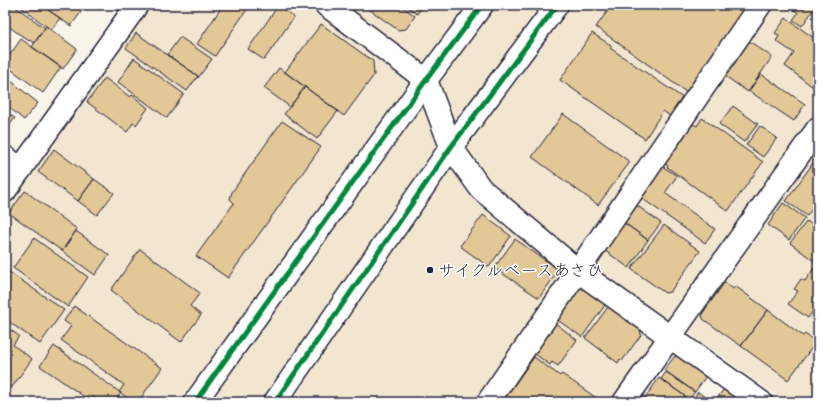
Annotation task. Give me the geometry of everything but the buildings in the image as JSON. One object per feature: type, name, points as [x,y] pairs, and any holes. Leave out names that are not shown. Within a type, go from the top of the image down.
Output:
[{"type":"street","points":[[5,191],[13,163],[137,5]]},
{"type":"street","points":[[326,5],[426,80],[451,147],[481,189],[578,270],[670,338],[761,402]]},
{"type":"street","points":[[195,402],[426,80],[482,5]]},
{"type":"street","points":[[275,402],[451,147],[557,5]]},
{"type":"street","points":[[488,402],[760,5]]},
{"type":"street","points":[[624,402],[818,128]]},
{"type":"shaded area","points":[[134,5],[818,5],[818,402],[786,402],[672,321],[615,402],[5,402],[5,185]]},
{"type":"cycle path","points":[[195,402],[426,80],[482,5]]},
{"type":"cycle path","points":[[275,402],[451,147],[557,5]]},
{"type":"place","name":"サイクルベースあさひ","points":[[430,270]]}]
